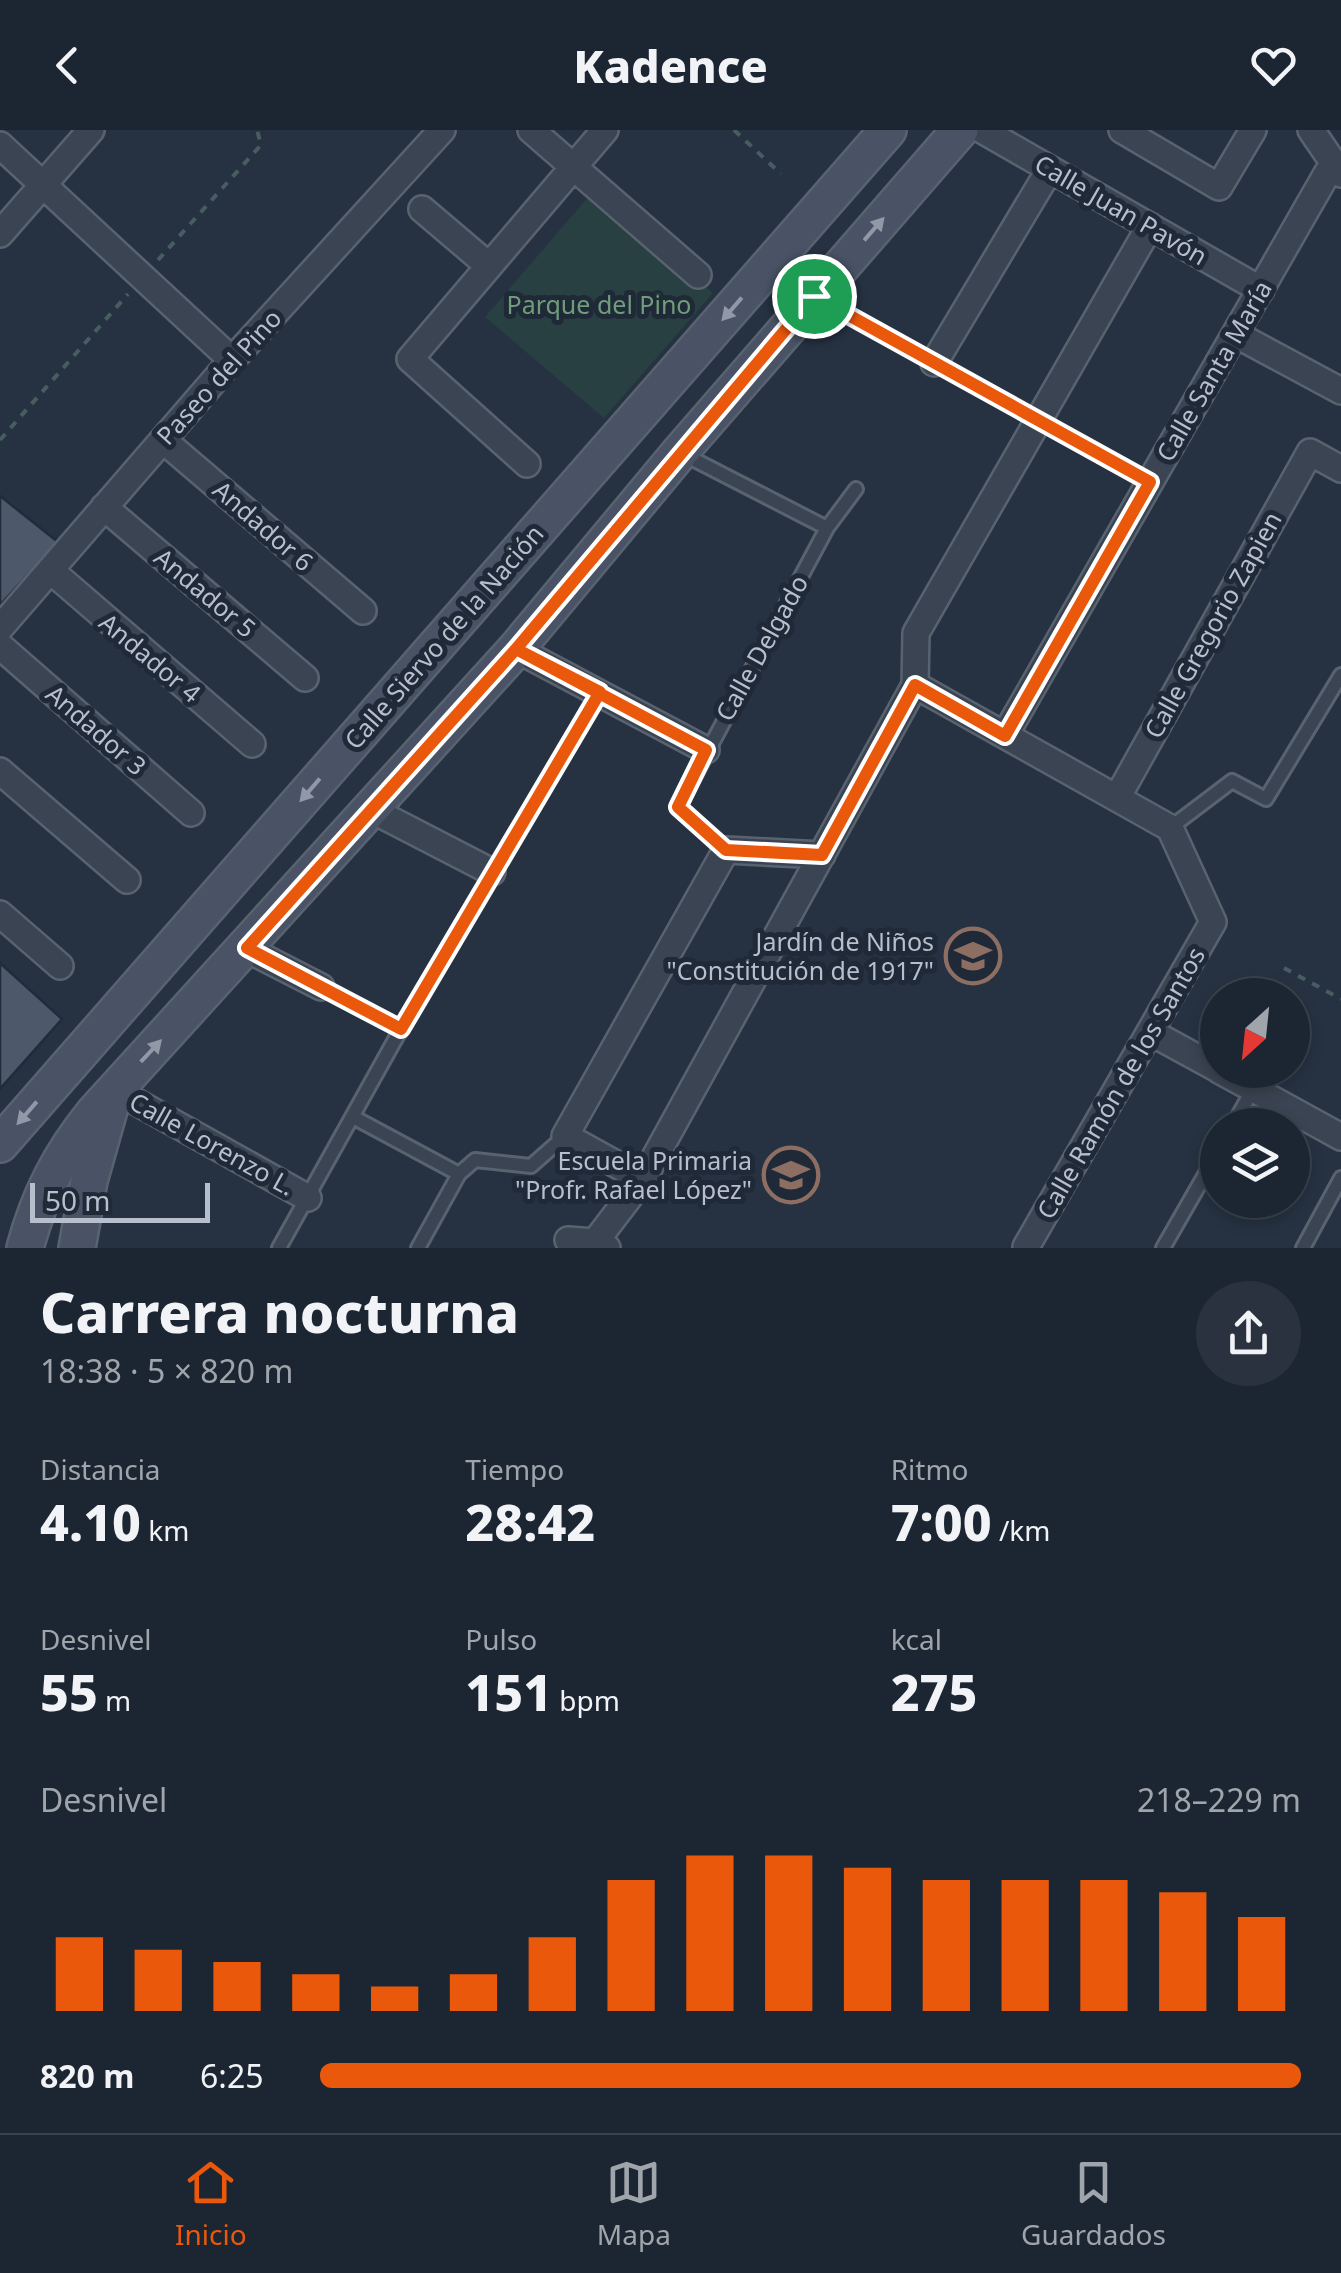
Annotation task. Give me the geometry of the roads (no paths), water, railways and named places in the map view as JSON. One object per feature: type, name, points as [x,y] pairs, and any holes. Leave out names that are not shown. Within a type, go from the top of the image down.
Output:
[{"type":"main road","name":"Calle Siervo de la Nación","points":[[0,1144],[888,130]]},
{"type":"main road","points":[[25,1248],[43,1190],[57,1163],[115,1090],[516,649],[680,452],[960,130]]},
{"type":"main road","points":[[186,932],[237,959]]},
{"type":"main road","points":[[77,1248],[88,1181],[115,1090]]},
{"type":"street","points":[[0,234],[91,130]]},
{"type":"street","name":"Paseo del Pino","points":[[0,628],[232,360],[442,130]]},
{"type":"street","points":[[531,130],[698,275]]},
{"type":"street","points":[[527,464],[410,359],[606,130]]},
{"type":"street","name":"Calle Juan Pavón","points":[[982,130],[1260,290]]},
{"type":"street","points":[[1122,130],[1219,188],[1253,130]]},
{"type":"street","points":[[1311,130],[1337,168]]},
{"type":"street","points":[[0,145],[232,360]]},
{"type":"street","name":"Calle Santa María","points":[[1005,736],[1260,290],[1337,168]]},
{"type":"street","points":[[934,364],[1050,169]]},
{"type":"street","points":[[422,209],[489,266]]},
{"type":"street","points":[[566,1244],[601,1245],[642,1179],[915,685],[916,633],[1150,226]]},
{"type":"street","points":[[1235,334],[1341,391]]},
{"type":"street","name":"Andador 6","points":[[163,440],[363,611]]},
{"type":"street","name":"Calle Gregorio Zapien","points":[[1117,798],[1310,452],[1341,469]]},
{"type":"street","name":"Andador 5","points":[[104,508],[306,678]]},
{"type":"street","name":"Andador 4","points":[[50,570],[252,744]]},
{"type":"street","name":"Andador 3","points":[[0,646],[191,814]]},
{"type":"street","points":[[516,649],[706,750]]},
{"type":"street","points":[[915,685],[1170,828]]},
{"type":"street","points":[[0,771],[127,880]]},
{"type":"street","points":[[370,809],[492,872]]},
{"type":"street","name":"Calle Ramón de los Santos","points":[[1026,1248],[1213,922],[1170,828]]},
{"type":"street","points":[[642,1179],[565,1136],[726,850],[822,855]]},
{"type":"street","points":[[0,914],[60,966]]},
{"type":"street","points":[[237,959],[321,988]]},
{"type":"street","points":[[1152,1032],[1200,1060]]},
{"type":"street","points":[[1253,1089],[1341,1137]]},
{"type":"street","name":"Calle Lorenzo L.","points":[[115,1090],[308,1198]]},
{"type":"lane","points":[[680,452],[827,528]]},
{"type":"lane","name":"Calle Delgado","points":[[726,850],[678,807],[827,528],[856,489]]},
{"type":"lane","points":[[1170,828],[1232,782],[1266,799],[1341,674]]},
{"type":"lane","points":[[280,1248],[401,1029],[600,692]]},
{"type":"lane","points":[[1242,1108],[1253,1089]]},
{"type":"lane","points":[[353,1116],[459,1174]]},
{"type":"lane","points":[[418,1248],[459,1174],[474,1160],[530,1166],[565,1136]]},
{"type":"lane","points":[[1303,1248],[1341,1178]]},
{"type":"lane","points":[[1163,1248],[1200,1183]]},
{"type":"place","name":"Jardín de Niños \"Constitución de 1917\"","points":[[973,956]]},
{"type":"place","name":"Escuela Primaria \"Profr. Rafael López\"","points":[[791,1175]]},
{"type":"park label","name":"Parque del Pino","points":[[599,305]]}]
